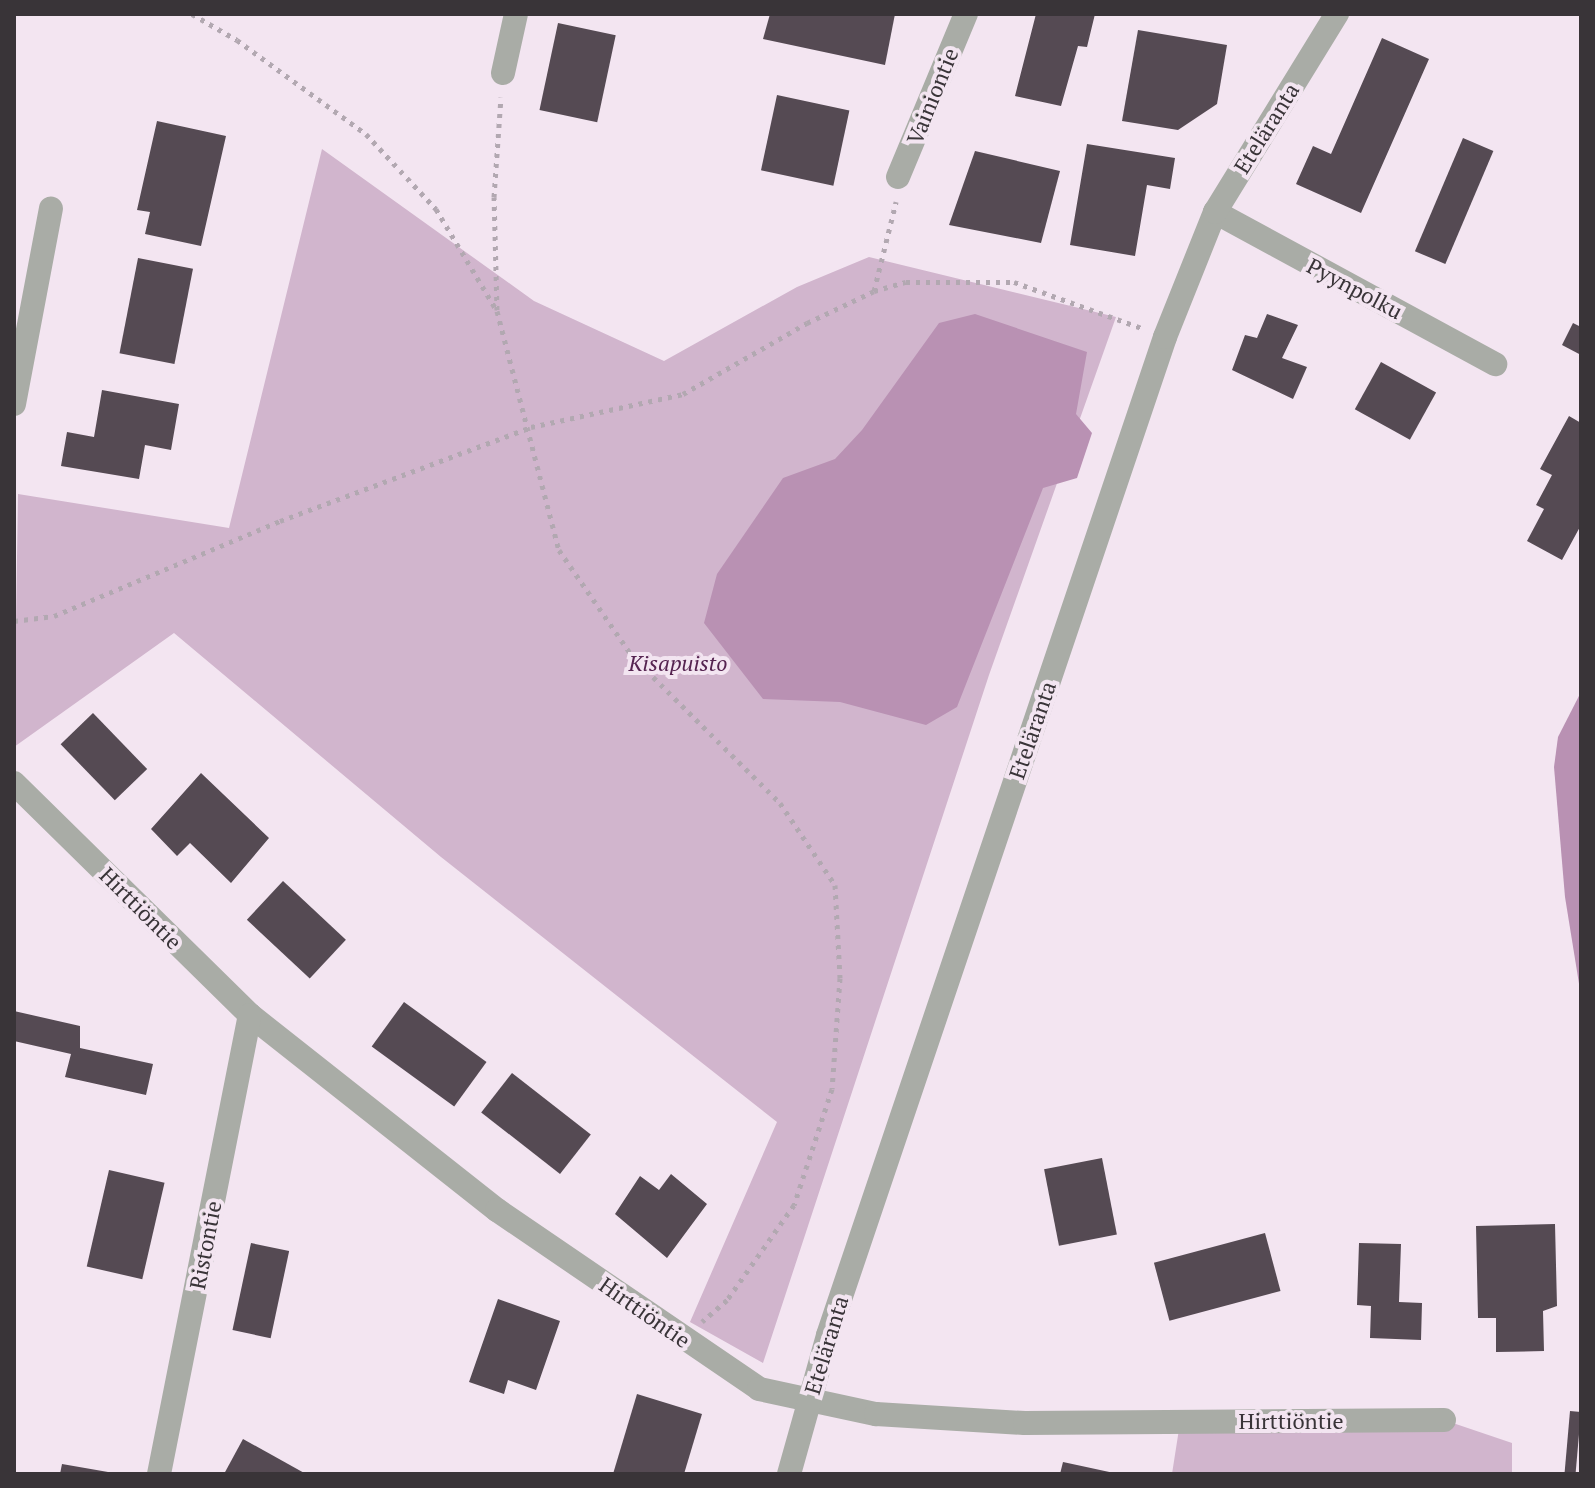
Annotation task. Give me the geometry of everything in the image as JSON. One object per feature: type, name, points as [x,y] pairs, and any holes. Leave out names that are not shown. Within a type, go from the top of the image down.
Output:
[{"type":"street","points":[[503,73],[516,14]]},
{"type":"street","name":"Vainiontie","points":[[898,177],[966,14]]},
{"type":"street","name":"Eteläranta","points":[[789,1474],[808,1402],[1165,337],[1215,212],[1337,14]]},
{"type":"street","points":[[14,404],[51,208]]},
{"type":"street","name":"Pyynpolku","points":[[1215,212],[1495,364]]},
{"type":"street","name":"Hirttiöntie","points":[[14,783],[250,1015],[497,1210],[759,1389],[808,1402],[876,1414],[1025,1423],[1444,1420]]},
{"type":"street","name":"Ristontie","points":[[159,1474],[250,1015]]},
{"type":"path","points":[[192,14],[237,40],[366,134],[436,209],[497,311],[531,427],[559,550],[632,656],[780,803],[835,885],[840,978],[832,1089],[794,1205],[727,1300],[684,1339]]},
{"type":"path","points":[[497,311],[494,197],[503,73]]},
{"type":"path","points":[[874,291],[895,223],[898,177]]},
{"type":"path","points":[[14,621],[54,616],[280,521],[531,427],[683,394],[874,291],[906,282],[1014,282],[1165,337]]},
{"type":"green space","name":"Kisapuisto","points":[[322,149],[534,301],[664,361],[797,287],[869,257],[1116,317],[989,675],[763,1363],[690,1322],[777,1122],[441,857],[174,633],[14,747],[18,494],[229,528]]},
{"type":"green space","points":[[1444,1420],[1512,1443],[1512,1474],[1172,1474],[1179,1429]]},
{"type":"shaded area","points":[[975,314],[1087,352],[1076,414],[1092,433],[1077,478],[1043,488],[957,707],[926,725],[840,702],[763,699],[704,623],[717,574],[783,478],[835,459],[862,430],[939,323]]},
{"type":"shaded area","points":[[1581,692],[1581,996],[1565,897],[1554,767],[1558,737]]},
{"type":"building","points":[[770,14],[895,14],[885,65],[763,39]]},
{"type":"building","points":[[1036,14],[1095,14],[1087,47],[1078,46],[1061,106],[1015,96]]},
{"type":"building","points":[[558,23],[616,35],[597,122],[539,110]]},
{"type":"building","points":[[1138,30],[1227,45],[1217,104],[1178,130],[1122,121]]},
{"type":"building","points":[[1382,38],[1429,59],[1361,213],[1296,184],[1313,146],[1331,154]]},
{"type":"building","points":[[777,95],[849,110],[833,186],[761,170]]},
{"type":"building","points":[[157,121],[226,136],[201,246],[145,234],[150,212],[137,210]]},
{"type":"building","points":[[1463,138],[1493,151],[1445,264],[1415,251]]},
{"type":"building","points":[[1087,144],[1175,158],[1170,189],[1147,185],[1135,256],[1070,245]]},
{"type":"building","points":[[975,151],[1060,171],[1041,243],[949,225]]},
{"type":"building","points":[[138,258],[193,269],[174,364],[119,353]]},
{"type":"building","points":[[1267,314],[1298,325],[1282,358],[1307,367],[1293,399],[1232,370],[1245,335],[1257,338]]},
{"type":"building","points":[[1573,323],[1581,327],[1581,355],[1562,345]]},
{"type":"building","points":[[1381,362],[1436,393],[1410,440],[1355,409]]},
{"type":"building","points":[[102,390],[179,404],[171,450],[145,445],[139,479],[61,466],[67,432],[94,437]]},
{"type":"building","points":[[1569,416],[1581,423],[1581,525],[1562,560],[1527,541],[1544,509],[1536,505],[1552,475],[1540,469]]},
{"type":"building","points":[[93,713],[147,769],[115,800],[61,744]]},
{"type":"building","points":[[201,773],[269,838],[231,883],[190,843],[177,856],[151,829]]},
{"type":"building","points":[[283,881],[346,940],[310,978],[247,920]]},
{"type":"building","points":[[404,1002],[487,1062],[454,1106],[372,1046]]},
{"type":"building","points":[[14,1011],[80,1026],[80,1048],[153,1064],[146,1095],[65,1077],[71,1054],[14,1041]]},
{"type":"building","points":[[512,1073],[591,1135],[560,1174],[481,1112]]},
{"type":"building","points":[[1102,1158],[1117,1235],[1059,1246],[1044,1169]]},
{"type":"building","points":[[109,1170],[165,1183],[142,1279],[87,1266]]},
{"type":"building","points":[[671,1174],[707,1204],[667,1258],[615,1214],[640,1176],[659,1190]]},
{"type":"building","points":[[1555,1224],[1557,1306],[1543,1311],[1544,1351],[1496,1352],[1496,1318],[1478,1318],[1476,1226]]},
{"type":"building","points":[[1265,1233],[1281,1291],[1169,1321],[1154,1263]]},
{"type":"building","points":[[251,1243],[289,1251],[271,1338],[232,1330]]},
{"type":"building","points":[[1359,1243],[1401,1244],[1399,1302],[1422,1303],[1421,1340],[1370,1338],[1371,1306],[1357,1305]]},
{"type":"building","points":[[498,1299],[560,1321],[536,1390],[508,1380],[504,1394],[469,1382]]},
{"type":"building","points":[[637,1394],[702,1414],[684,1474],[613,1474]]},
{"type":"building","points":[[1570,1411],[1581,1412],[1576,1474],[1565,1474]]},
{"type":"building","points":[[243,1439],[306,1474],[224,1474]]},
{"type":"building","points":[[1063,1462],[1114,1473],[1114,1474],[1060,1474]]},
{"type":"building","points":[[62,1464],[108,1472],[108,1474],[60,1474]]}]
